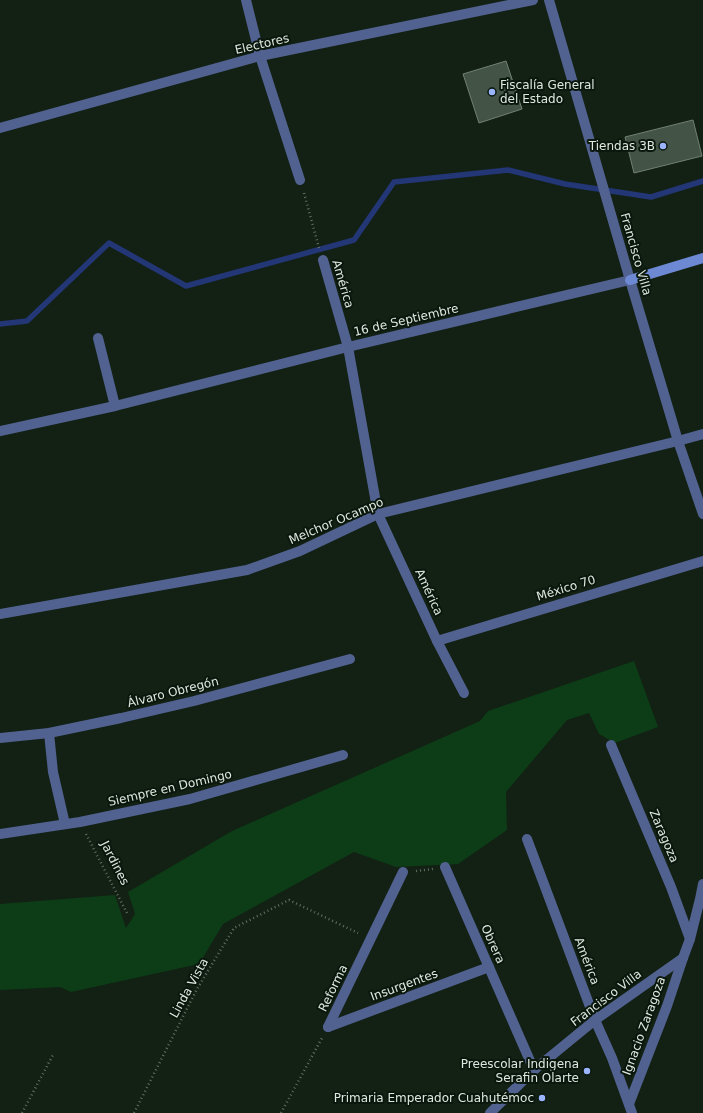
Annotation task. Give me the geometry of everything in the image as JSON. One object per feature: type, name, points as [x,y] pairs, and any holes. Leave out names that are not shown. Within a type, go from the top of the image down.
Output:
[{"type":"main road","name":"16 de Septiembre","points":[[630,280],[703,258]]},
{"type":"street","points":[[246,0],[260,56],[300,180]]},
{"type":"street","name":"Electores","points":[[0,128],[260,56],[533,0]]},
{"type":"street","name":"Francisco Villa","points":[[549,0],[601,183],[678,441],[703,513]]},
{"type":"street","name":"América","points":[[322,260],[348,347],[378,514],[437,641],[464,693]]},
{"type":"street","name":"16 de Septiembre","points":[[0,431],[115,406],[348,347],[630,280]]},
{"type":"street","points":[[98,338],[115,406]]},
{"type":"street","name":"Melchor Ocampo","points":[[0,614],[247,570],[300,551],[378,514],[703,434]]},
{"type":"street","name":"México 70","points":[[437,641],[703,561]]},
{"type":"street","name":"Álvaro Obregón","points":[[0,738],[49,733],[121,718],[186,703],[350,659]]},
{"type":"street","points":[[49,733],[53,772],[66,824]]},
{"type":"street","name":"Zaragoza","points":[[611,745],[671,887],[690,939]]},
{"type":"street","name":"Siempre en Domingo","points":[[0,834],[80,822],[190,799],[343,755]]},
{"type":"street","name":"América","points":[[527,839],[631,1109]]},
{"type":"street","name":"Obrera","points":[[445,867],[534,1070]]},
{"type":"street","name":"Reforma","points":[[328,1027],[403,872]]},
{"type":"street","points":[[683,958],[690,939],[703,884]]},
{"type":"street","name":"Francisco Villa","points":[[490,1113],[534,1070],[596,1020],[683,958]]},
{"type":"street","name":"Ignacio Zaragoza","points":[[631,1109],[683,958]]},
{"type":"street","name":"Insurgentes","points":[[328,1027],[489,967]]},
{"type":"path","name":"América","points":[[300,180],[322,260]]},
{"type":"path","name":"Jardines","points":[[80,822],[128,915]]},
{"type":"path","points":[[403,872],[445,867]]},
{"type":"path","name":"Linda Vista","points":[[134,1113],[197,989],[234,928],[289,900],[371,939]]},
{"type":"path","name":"Reforma","points":[[282,1113],[328,1027]]},
{"type":"path","points":[[22,1113],[54,1053]]},
{"type":"green space","points":[[634,661],[658,727],[615,743],[599,734],[589,713],[567,720],[506,792],[507,830],[458,864],[396,867],[354,852],[223,924],[199,964],[71,992],[60,987],[0,990],[0,904],[115,895],[126,928],[135,914],[128,892],[232,831],[480,721],[488,711]]},
{"type":"building","name":"Fiscalía General del Estado","points":[[506,61],[522,109],[479,123],[463,74]]},
{"type":"building","name":"Tiendas 3B","points":[[693,120],[702,156],[634,173],[625,137]]},
{"type":"waterway","points":[[0,324],[27,321],[109,243],[186,286],[354,240],[394,182],[508,170],[565,184],[651,197],[703,181]]},
{"type":"place","name":"Fiscalía General del Estado","points":[[492,92]]},
{"type":"place","name":"Tiendas 3B","points":[[663,146]]},
{"type":"place","name":"Preescolar Indigena Serafin Olarte","points":[[587,1071]]},
{"type":"place","name":"Primaria Emperador Cuahutémoc","points":[[542,1098]]}]
